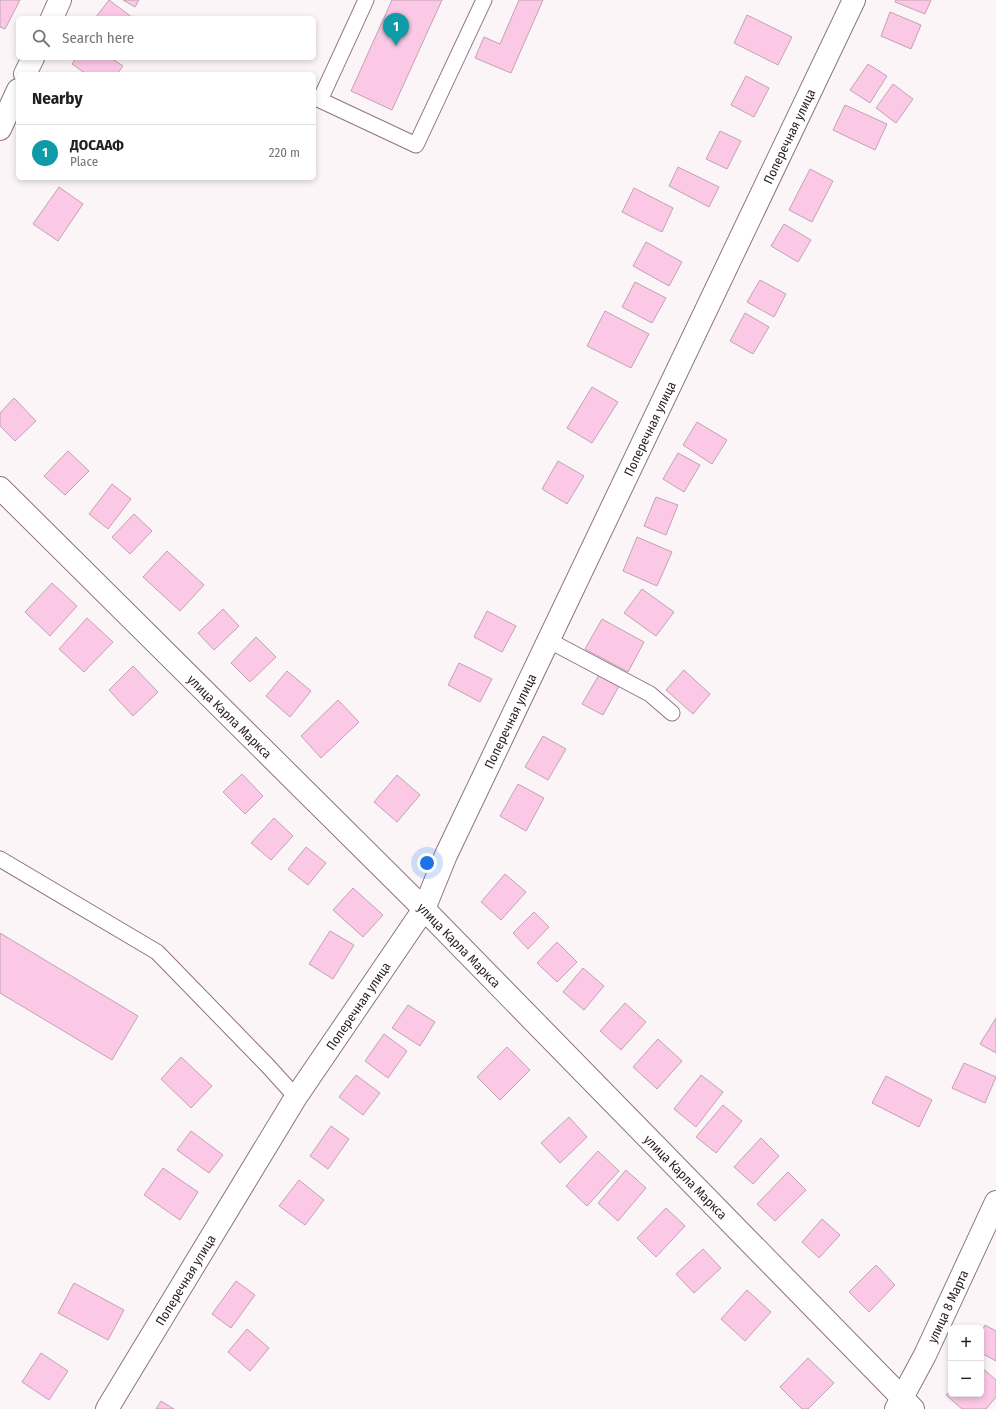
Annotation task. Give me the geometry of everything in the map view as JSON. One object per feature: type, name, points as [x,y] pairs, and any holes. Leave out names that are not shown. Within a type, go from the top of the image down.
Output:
[{"type":"street","points":[[53,16],[60,0]]},
{"type":"street","name":"Поперечная улица","points":[[107,1409],[296,1098],[424,909],[446,855],[854,0]]},
{"type":"street","points":[[27,72],[32,60]]},
{"type":"street","points":[[0,129],[16,94]]},
{"type":"street","name":"улица Карла Маркса","points":[[0,488],[424,909],[904,1405]]},
{"type":"street","name":"улица 8 Марта","points":[[904,1405],[925,1355],[996,1202]]},
{"type":"lane","points":[[366,0],[320,100],[416,145],[484,0]]},
{"type":"lane","points":[[548,640],[650,694],[672,713]]},
{"type":"lane","points":[[0,859],[157,952],[267,1065],[296,1098]]},
{"type":"building","points":[[0,0],[20,0],[5,29],[0,27]]},
{"type":"building","points":[[109,0],[130,16],[97,16]]},
{"type":"building","points":[[123,0],[139,0],[135,7]]},
{"type":"building","points":[[392,0],[442,0],[392,110],[351,91]]},
{"type":"building","points":[[519,0],[543,0],[511,73],[475,58],[484,37],[500,44]]},
{"type":"building","points":[[896,0],[931,0],[925,14],[895,2]]},
{"type":"building","points":[[890,12],[921,25],[911,49],[881,36]]},
{"type":"building","points":[[747,15],[792,37],[778,65],[734,43]]},
{"type":"building","points":[[75,60],[114,60],[123,66],[118,72],[83,72],[72,64]]},
{"type":"building","points":[[868,64],[887,76],[870,103],[850,90]]},
{"type":"building","points":[[746,76],[769,88],[754,117],[731,105]]},
{"type":"building","points":[[893,84],[913,99],[896,123],[876,108]]},
{"type":"building","points":[[845,105],[887,124],[875,150],[833,130]]},
{"type":"building","points":[[720,131],[741,141],[727,169],[706,159]]},
{"type":"building","points":[[678,167],[719,187],[709,207],[669,186]]},
{"type":"building","points":[[810,169],[833,181],[812,222],[789,210]]},
{"type":"building","points":[[59,187],[83,204],[58,241],[33,224]]},
{"type":"building","points":[[634,188],[673,208],[662,232],[622,212]]},
{"type":"building","points":[[784,224],[811,240],[798,262],[771,246]]},
{"type":"building","points":[[646,242],[682,262],[669,286],[633,266]]},
{"type":"building","points":[[760,280],[786,294],[774,317],[747,302]]},
{"type":"building","points":[[635,282],[666,298],[652,323],[622,307]]},
{"type":"building","points":[[605,311],[649,334],[631,368],[587,346]]},
{"type":"building","points":[[745,313],[769,327],[753,354],[730,341]]},
{"type":"building","points":[[592,387],[618,402],[592,443],[567,428]]},
{"type":"building","points":[[14,398],[36,421],[15,441],[0,426],[0,413]]},
{"type":"building","points":[[697,422],[727,440],[712,464],[683,445]]},
{"type":"building","points":[[68,451],[89,471],[65,495],[44,476]]},
{"type":"building","points":[[678,453],[700,465],[684,492],[663,479]]},
{"type":"building","points":[[558,461],[584,476],[567,504],[542,489]]},
{"type":"building","points":[[112,484],[131,499],[108,529],[89,514]]},
{"type":"building","points":[[656,497],[678,505],[666,535],[644,526]]},
{"type":"building","points":[[134,514],[152,531],[130,554],[112,537]]},
{"type":"building","points":[[637,537],[672,552],[657,586],[623,571]]},
{"type":"building","points":[[167,551],[204,585],[180,611],[143,577]]},
{"type":"building","points":[[52,583],[77,606],[50,636],[25,612]]},
{"type":"building","points":[[642,589],[674,612],[656,636],[624,613]]},
{"type":"building","points":[[223,609],[239,626],[214,650],[198,633]]},
{"type":"building","points":[[487,611],[516,626],[502,652],[474,637]]},
{"type":"building","points":[[87,618],[113,642],[84,672],[59,649]]},
{"type":"building","points":[[602,619],[644,642],[628,672],[585,649]]},
{"type":"building","points":[[256,637],[276,657],[250,682],[231,663]]},
{"type":"building","points":[[459,663],[492,679],[480,702],[448,685]]},
{"type":"building","points":[[133,666],[158,692],[133,716],[109,690]]},
{"type":"building","points":[[684,670],[710,694],[693,714],[666,690]]},
{"type":"building","points":[[287,671],[311,691],[290,717],[266,696]]},
{"type":"building","points":[[599,675],[619,686],[603,715],[582,704]]},
{"type":"building","points":[[338,700],[359,722],[321,758],[301,736]]},
{"type":"building","points":[[543,736],[566,749],[548,780],[525,767]]},
{"type":"building","points":[[242,774],[263,796],[245,814],[223,792]]},
{"type":"building","points":[[397,775],[420,795],[397,822],[374,802]]},
{"type":"building","points":[[518,784],[544,798],[526,831],[500,816]]},
{"type":"building","points":[[274,818],[293,836],[271,860],[251,843]]},
{"type":"building","points":[[306,847],[326,863],[308,885],[288,869]]},
{"type":"building","points":[[505,874],[526,892],[501,920],[481,902]]},
{"type":"building","points":[[353,888],[383,915],[363,937],[333,910]]},
{"type":"building","points":[[534,912],[549,927],[528,949],[513,933]]},
{"type":"building","points":[[330,931],[354,945],[333,979],[309,964]]},
{"type":"building","points":[[0,933],[138,1016],[112,1060],[0,993]]},
{"type":"building","points":[[557,942],[577,962],[557,982],[537,963]]},
{"type":"building","points":[[583,968],[604,986],[584,1010],[563,992]]},
{"type":"building","points":[[625,1003],[646,1022],[621,1050],[600,1031]]},
{"type":"building","points":[[408,1005],[435,1022],[420,1046],[392,1028]]},
{"type":"building","points":[[996,1018],[996,1053],[980,1044]]},
{"type":"building","points":[[384,1034],[407,1051],[388,1078],[365,1061]]},
{"type":"building","points":[[658,1039],[682,1061],[657,1089],[633,1067]]},
{"type":"building","points":[[507,1047],[530,1070],[500,1100],[477,1077]]},
{"type":"building","points":[[181,1057],[212,1086],[191,1108],[161,1079]]},
{"type":"building","points":[[964,1063],[996,1077],[985,1103],[952,1088]]},
{"type":"building","points":[[356,1075],[380,1093],[363,1115],[339,1097]]},
{"type":"building","points":[[701,1075],[723,1092],[696,1127],[674,1109]]},
{"type":"building","points":[[886,1076],[932,1100],[919,1127],[872,1103]]},
{"type":"building","points":[[723,1105],[742,1121],[716,1153],[696,1137]]},
{"type":"building","points":[[569,1117],[587,1137],[560,1163],[541,1143]]},
{"type":"building","points":[[331,1126],[349,1139],[328,1169],[310,1156]]},
{"type":"building","points":[[191,1131],[223,1155],[209,1173],[177,1150]]},
{"type":"building","points":[[761,1138],[779,1156],[753,1184],[734,1167]]},
{"type":"building","points":[[598,1151],[619,1171],[587,1206],[566,1186]]},
{"type":"building","points":[[163,1168],[198,1192],[180,1220],[144,1195]]},
{"type":"building","points":[[626,1170],[646,1188],[618,1221],[598,1203]]},
{"type":"building","points":[[788,1172],[806,1190],[775,1221],[757,1204]]},
{"type":"building","points":[[299,1180],[324,1200],[305,1225],[279,1206]]},
{"type":"building","points":[[666,1208],[685,1226],[656,1257],[637,1238]]},
{"type":"building","points":[[822,1219],[840,1235],[819,1258],[802,1242]]},
{"type":"building","points":[[703,1249],[721,1268],[694,1293],[676,1274]]},
{"type":"building","points":[[876,1265],[895,1285],[869,1312],[849,1292]]},
{"type":"building","points":[[236,1281],[255,1295],[231,1328],[212,1314]]},
{"type":"building","points":[[74,1283],[124,1310],[108,1340],[58,1313]]},
{"type":"building","points":[[747,1290],[771,1312],[745,1341],[721,1319]]},
{"type":"building","points":[[985,1325],[996,1331],[996,1361],[984,1355]]},
{"type":"building","points":[[247,1329],[269,1348],[250,1371],[228,1352]]},
{"type":"building","points":[[41,1353],[68,1371],[49,1400],[22,1382]]},
{"type":"building","points":[[808,1358],[834,1383],[808,1409],[802,1409],[780,1387]]},
{"type":"building","points":[[984,1370],[996,1380],[996,1397],[986,1409],[962,1409],[948,1397],[984,1397]]},
{"type":"building","points":[[161,1401],[174,1409],[156,1409]]},
{"type":"place","name":"ДОСААФ","points":[[396,46]]}]
